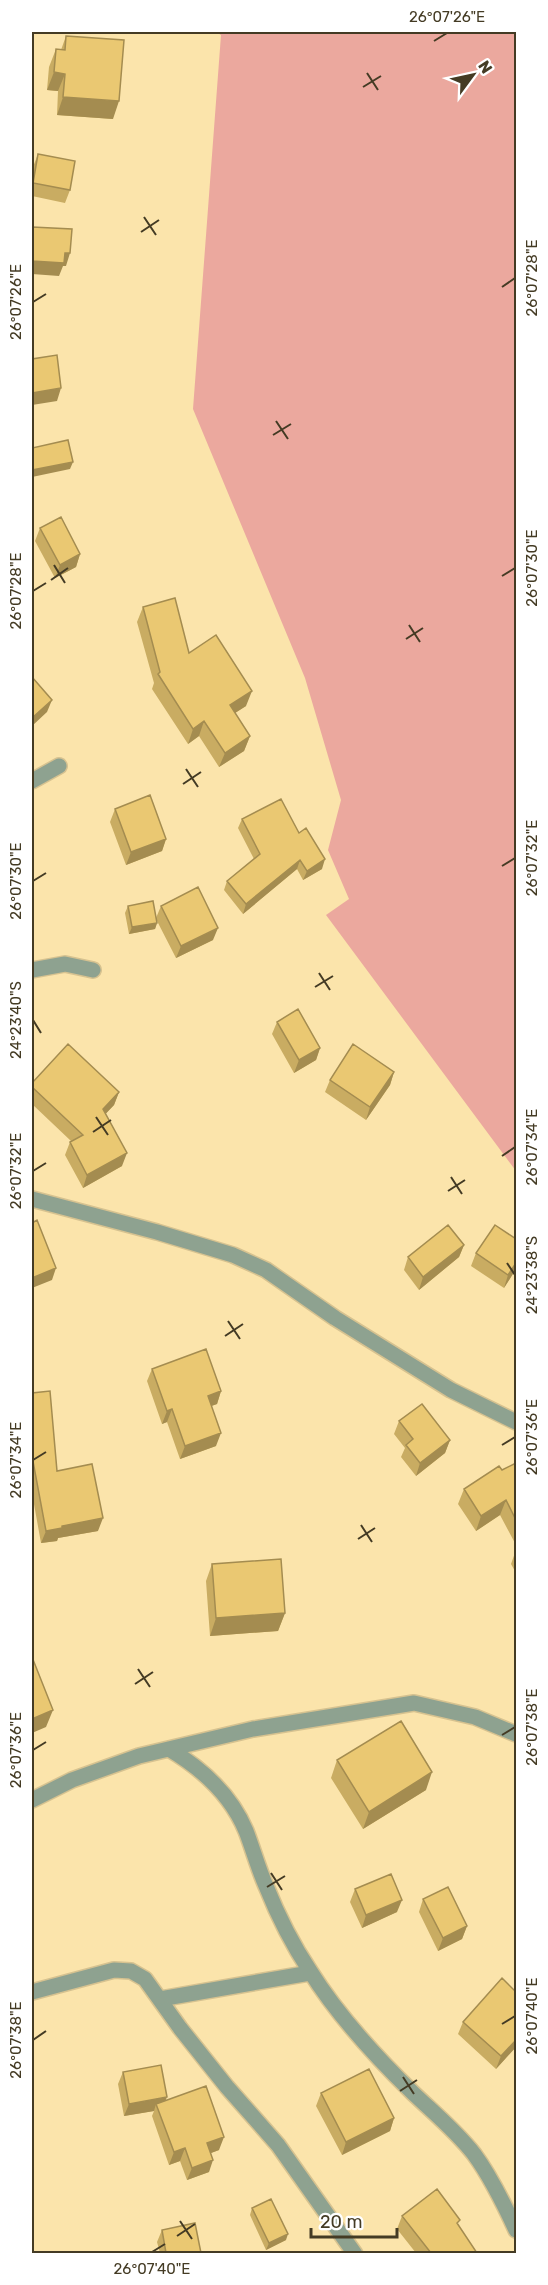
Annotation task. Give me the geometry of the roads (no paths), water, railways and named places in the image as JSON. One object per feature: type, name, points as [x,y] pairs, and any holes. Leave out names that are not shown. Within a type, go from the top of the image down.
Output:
[{"type":"street","points":[[32,781],[59,766]]},
{"type":"street","points":[[32,970],[65,964],[93,970]]},
{"type":"street","points":[[32,1199],[157,1232],[232,1255],[266,1270],[336,1318],[442,1384],[516,1422]]},
{"type":"street","points":[[32,1800],[72,1780],[139,1756],[252,1729],[414,1703],[445,1708],[475,1717],[516,1734]]},
{"type":"street","points":[[169,1749],[197,1768],[220,1790],[235,1810],[287,1935],[310,1973],[375,2055],[447,2125],[474,2155],[497,2191],[516,2230]]},
{"type":"street","points":[[32,1992],[114,1970],[131,1971],[145,1979],[227,2087],[278,2145],[355,2253]]},
{"type":"street","points":[[160,1999],[310,1973]]}]
